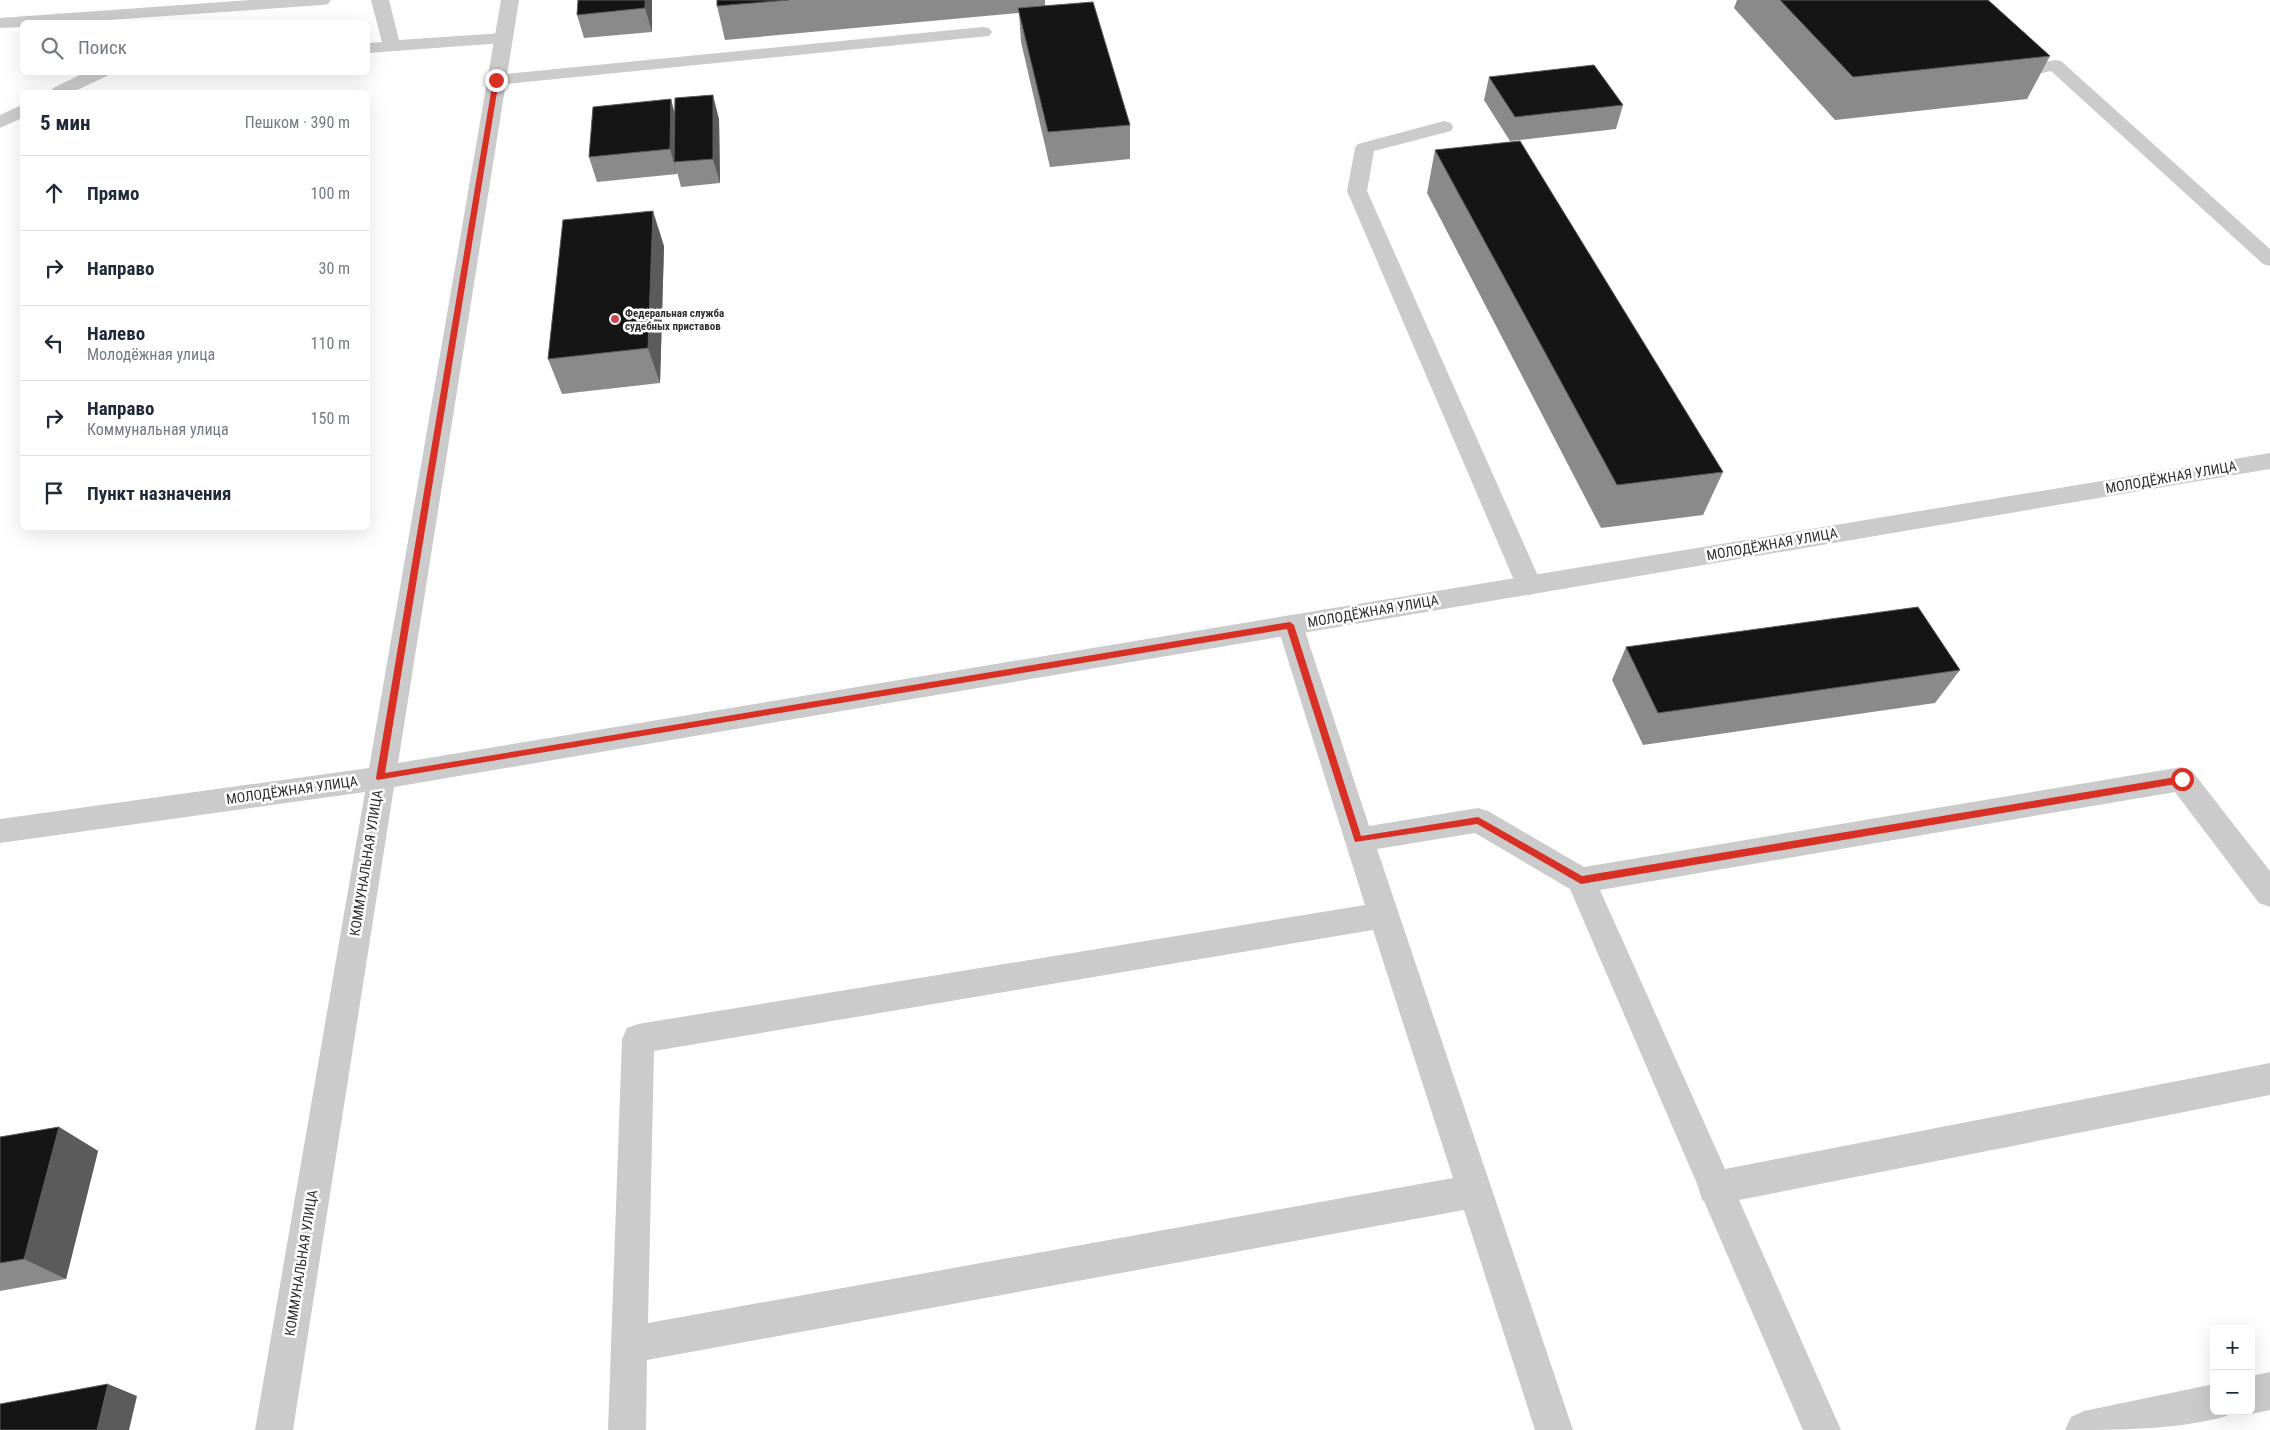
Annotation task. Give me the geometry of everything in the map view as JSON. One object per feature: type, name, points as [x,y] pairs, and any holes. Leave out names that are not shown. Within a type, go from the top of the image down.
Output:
[{"type":"street","points":[[42,20],[322,0]]},
{"type":"street","points":[[380,0],[392,47]]},
{"type":"street","name":"КОММУНАЛЬНАЯ УЛИЦА","points":[[274,1430],[380,778],[510,0]]},
{"type":"street","points":[[0,23],[20,22]]},
{"type":"street","points":[[496,80],[983,32]]},
{"type":"street","points":[[370,48],[503,38]]},
{"type":"street","points":[[2017,74],[2055,65],[2270,260]]},
{"type":"street","points":[[64,90],[95,75]]},
{"type":"street","points":[[0,122],[20,112]]},
{"type":"street","points":[[1444,127],[1365,148],[1357,191],[1529,585]]},
{"type":"street","name":"МОЛОДЁЖНАЯ УЛИЦА","points":[[0,831],[380,778],[2270,461]]},
{"type":"street","points":[[1290,625],[1358,840],[1554,1430]]},
{"type":"street","points":[[1581,880],[2182,779],[2270,894]]},
{"type":"street","points":[[1358,840],[1478,820],[1581,880],[1714,1188],[1822,1430]]},
{"type":"street","points":[[627,1430],[638,1040],[1383,915]]},
{"type":"street","points":[[1714,1188],[2270,1079]]},
{"type":"street","points":[[630,1345],[1474,1191]]},
{"type":"street","points":[[2255,1394],[2270,1391]]},
{"type":"street","points":[[2084,1430],[2210,1404]]},
{"type":"building","points":[[578,0],[645,0],[645,8],[577,15]]},
{"type":"building","points":[[717,0],[789,0],[717,6]]},
{"type":"building","points":[[1780,0],[1988,0],[2050,56],[1853,77]]},
{"type":"building","points":[[1093,2],[1130,125],[1048,132],[1018,8]]},
{"type":"building","points":[[1594,65],[1623,105],[1515,117],[1489,77]]},
{"type":"building","points":[[713,95],[713,159],[674,162],[675,98]]},
{"type":"building","points":[[671,99],[670,149],[589,157],[593,107]]},
{"type":"building","points":[[1520,141],[1723,472],[1617,485],[1435,150]]},
{"type":"building","name":"Федеральная служба судебных приставов","points":[[653,211],[648,348],[548,359],[563,220]]},
{"type":"building","points":[[1918,607],[1960,670],[1658,713],[1626,647]]},
{"type":"building","points":[[59,1127],[24,1259],[0,1263],[0,1137]]},
{"type":"building","points":[[108,1384],[97,1430],[0,1430],[0,1404]]},
{"type":"place","name":"Федеральная служба судебных приставов","points":[[615,319]]},
{"type":"route","points":[[496,80],[380,778],[1290,625],[1358,840],[1478,820],[1581,880],[2182,779]]}]
